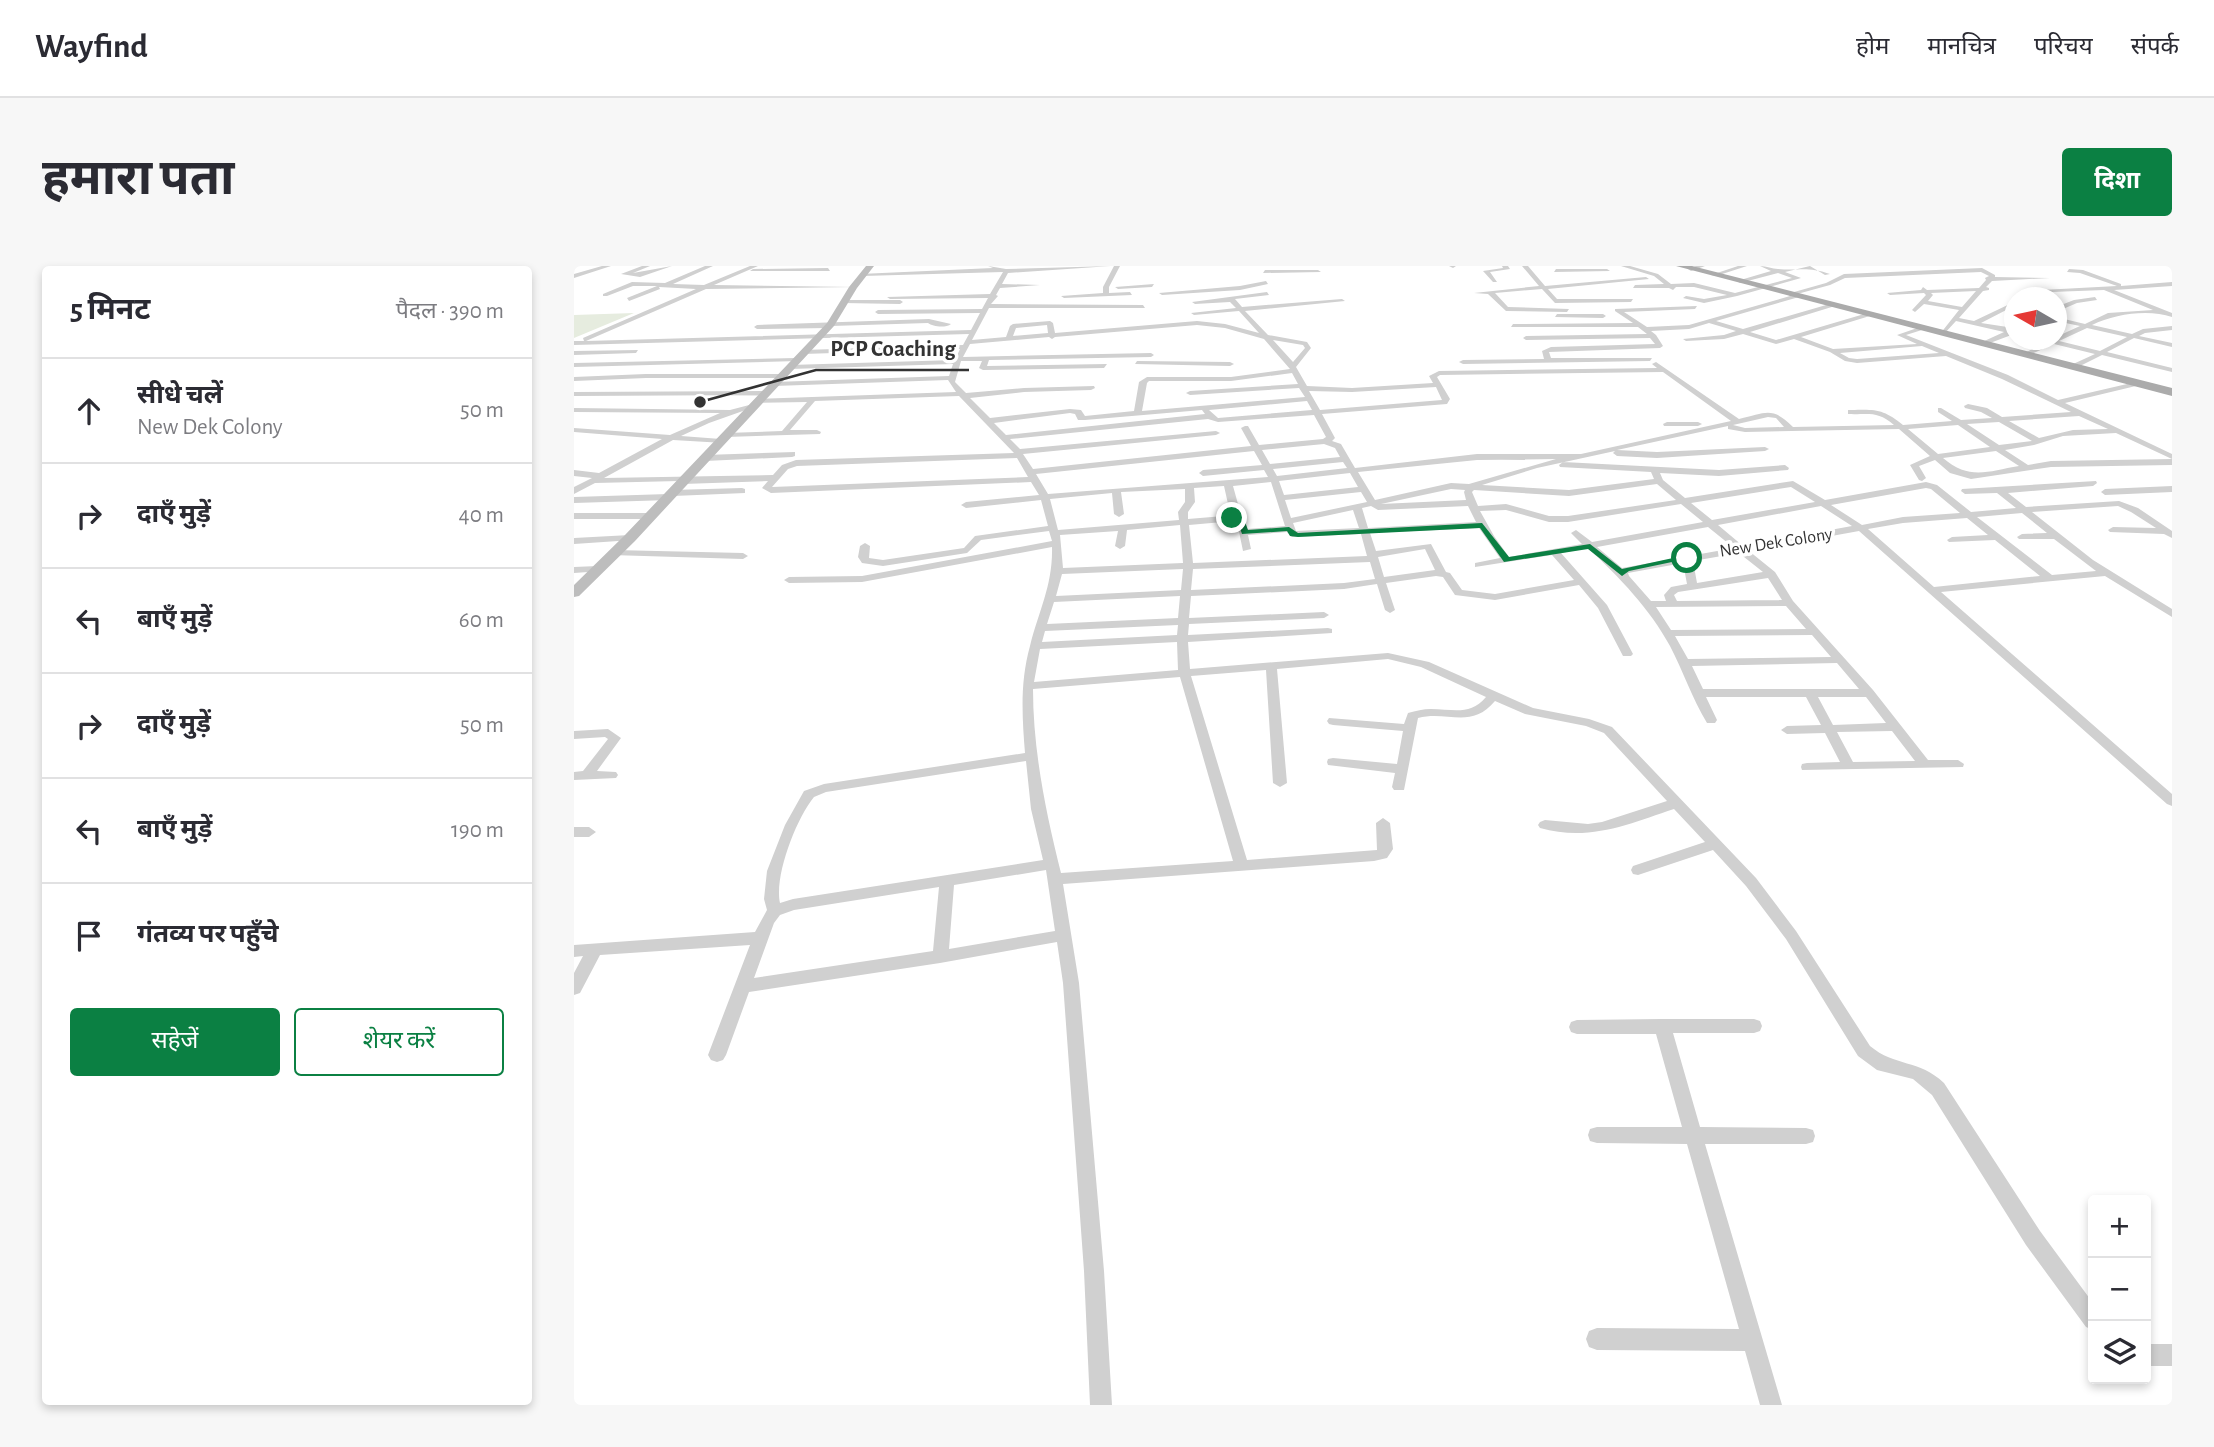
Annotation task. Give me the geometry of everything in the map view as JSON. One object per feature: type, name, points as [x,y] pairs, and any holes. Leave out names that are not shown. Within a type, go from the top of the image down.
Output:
[{"type":"main road","points":[[1691,267],[1764,288],[2169,390]]},
{"type":"street","points":[[574,276],[608,266]]},
{"type":"street","points":[[647,266],[624,274],[682,278]]},
{"type":"street","points":[[638,275],[669,266]]},
{"type":"street","points":[[629,299],[710,266]]},
{"type":"street","points":[[574,593],[630,538],[830,325],[853,287],[867,270],[926,272],[1108,266]]},
{"type":"street","points":[[1107,288],[1117,266]]},
{"type":"street","points":[[1495,281],[1486,271],[1507,269],[1505,266]]},
{"type":"street","points":[[1525,266],[1555,301],[1636,300]]},
{"type":"street","points":[[1599,266],[1622,279]]},
{"type":"street","points":[[1555,268],[1608,270],[1621,266],[1653,274],[1698,301],[1735,295],[1798,278],[1763,266]]},
{"type":"street","points":[[1729,266],[1741,267]]},
{"type":"street","points":[[1740,281],[1810,266],[1827,274]]},
{"type":"street","points":[[1881,266],[1927,291],[1930,295],[1915,310]]},
{"type":"street","points":[[1936,266],[1980,289]]},
{"type":"street","points":[[1033,275],[1075,274],[1080,267]]},
{"type":"street","points":[[1714,275],[1741,267]]},
{"type":"street","points":[[784,372],[652,340],[575,343],[754,268],[830,268]]},
{"type":"street","points":[[810,288],[830,268]]},
{"type":"street","points":[[1555,268],[1584,302]]},
{"type":"street","points":[[998,269],[978,323],[951,382],[1019,453],[1045,497],[1055,534],[1058,571],[1035,646],[1027,686],[1031,756],[1038,808],[1065,935],[1094,1271],[1101,1405]]},
{"type":"street","points":[[1274,307],[1267,294],[1264,269],[1318,272]]},
{"type":"street","points":[[1838,269],[1848,276]]},
{"type":"street","points":[[1692,327],[1828,285],[1840,277],[1994,270]]},
{"type":"street","points":[[2006,270],[2051,270]]},
{"type":"street","points":[[2031,270],[2092,299]]},
{"type":"street","points":[[934,282],[945,271]]},
{"type":"street","points":[[969,280],[976,271]]},
{"type":"street","points":[[1982,271],[1993,276],[1992,279]]},
{"type":"street","points":[[2069,271],[2081,271],[2124,287]]},
{"type":"street","points":[[913,284],[926,272]]},
{"type":"street","points":[[1983,279],[2047,278]]},
{"type":"street","points":[[2077,279],[2100,278]]},
{"type":"street","points":[[1536,281],[1662,279]]},
{"type":"street","points":[[1942,333],[1992,279]]},
{"type":"street","points":[[1543,371],[1545,351],[1550,349],[1660,346],[1642,324],[1617,310],[1593,281]]},
{"type":"street","points":[[1063,305],[1067,296],[1141,282]]},
{"type":"street","points":[[1477,293],[1567,282]]},
{"type":"street","points":[[1195,302],[1230,295],[1266,283]]},
{"type":"street","points":[[605,295],[632,284],[668,287],[853,287]]},
{"type":"street","points":[[2067,290],[2172,284]]},
{"type":"street","points":[[574,491],[676,436],[734,411],[784,372],[978,323],[1037,285]]},
{"type":"street","points":[[1107,288],[1152,285]]},
{"type":"street","points":[[1623,291],[1697,285],[1735,295]]},
{"type":"street","points":[[2143,286],[2172,291]]},
{"type":"street","points":[[1648,287],[1656,293]]},
{"type":"street","points":[[1107,288],[1130,294]]},
{"type":"street","points":[[2108,288],[2123,297],[2172,314]]},
{"type":"street","points":[[1891,293],[1994,289]]},
{"type":"street","points":[[1162,293],[1193,291],[1230,295],[1267,294]]},
{"type":"street","points":[[1193,291],[1193,323]]},
{"type":"street","points":[[1489,292],[1506,309],[1617,310],[1695,307]]},
{"type":"street","points":[[1548,293],[1601,292]]},
{"type":"street","points":[[574,379],[784,372],[978,323],[1032,293]]},
{"type":"street","points":[[1216,433],[1019,453],[796,463],[785,467],[767,489],[1032,476],[1325,441],[1331,438],[1308,400],[1294,368],[1230,295]]},
{"type":"street","points":[[890,297],[918,299],[978,323],[1008,340],[1193,323],[1225,326],[1265,337],[1307,344],[1308,348],[1294,368],[1254,377],[1145,380],[1138,413]]},
{"type":"street","points":[[2067,305],[2076,301],[2123,297]]},
{"type":"street","points":[[1676,299],[1689,298]]},
{"type":"street","points":[[845,303],[918,299]]},
{"type":"street","points":[[907,321],[918,299]]},
{"type":"street","points":[[1973,299],[1984,302]]},
{"type":"street","points":[[1182,315],[1342,301]]},
{"type":"street","points":[[1923,302],[1965,309]]},
{"type":"street","points":[[1996,304],[2004,305]]},
{"type":"street","points":[[574,394],[604,393],[784,372],[978,323],[1063,305],[1143,307]]},
{"type":"street","points":[[1686,340],[1720,338],[1833,305]]},
{"type":"street","points":[[1975,323],[2004,310]]},
{"type":"street","points":[[878,312],[913,311],[978,323]]},
{"type":"street","points":[[2067,333],[2110,314],[2162,311]]},
{"type":"street","points":[[1710,321],[1774,342],[1871,314]]},
{"type":"street","points":[[1510,316],[1626,317]]},
{"type":"street","points":[[1137,319],[1161,317],[1162,326]]},
{"type":"street","points":[[1696,317],[1721,318]]},
{"type":"street","points":[[1957,318],[2004,329]]},
{"type":"street","points":[[757,327],[907,321],[929,321],[933,324],[978,323]]},
{"type":"street","points":[[2067,322],[2172,345]]},
{"type":"street","points":[[978,323],[986,358],[983,368],[1122,363],[1230,364]]},
{"type":"street","points":[[1513,326],[1642,324],[1692,327],[1741,344]]},
{"type":"street","points":[[1008,340],[1012,331],[1051,328],[1052,337]]},
{"type":"street","points":[[1923,328],[1900,335],[2006,377],[2172,457]]},
{"type":"street","points":[[2074,367],[2148,330],[2172,328]]},
{"type":"street","points":[[1107,332],[1113,356],[1122,363]]},
{"type":"street","points":[[1982,344],[2004,335]]},
{"type":"street","points":[[1526,338],[1654,336]]},
{"type":"street","points":[[1574,348],[1578,337]]},
{"type":"street","points":[[1794,337],[1832,351],[1847,360],[1947,355]]},
{"type":"street","points":[[1545,338],[1550,349]]},
{"type":"street","points":[[621,363],[652,340]]},
{"type":"street","points":[[2067,344],[2172,370]]},
{"type":"street","points":[[741,346],[784,372],[812,400],[1091,388]]},
{"type":"street","points":[[1832,351],[1923,346]]},
{"type":"street","points":[[1636,348],[1729,424],[1745,430],[1902,427],[2082,413]]},
{"type":"street","points":[[2025,355],[2033,350]]},
{"type":"street","points":[[574,353],[636,351]]},
{"type":"street","points":[[986,358],[1151,355]]},
{"type":"street","points":[[2150,365],[2161,358]]},
{"type":"street","points":[[1463,362],[1650,359]]},
{"type":"street","points":[[574,365],[621,363],[952,378]]},
{"type":"street","points":[[1203,407],[1210,416],[1218,420],[1446,402],[1433,376],[1436,373],[1664,370]]},
{"type":"street","points":[[1188,418],[1193,379]]},
{"type":"street","points":[[2058,402],[2137,383]]},
{"type":"street","points":[[1190,393],[1302,387],[1356,390],[1438,385]]},
{"type":"street","points":[[1065,412],[1073,388]]},
{"type":"street","points":[[1356,390],[1366,407]]},
{"type":"street","points":[[576,410],[604,393]]},
{"type":"street","points":[[784,433],[812,400]]},
{"type":"street","points":[[989,421],[1065,412],[1077,412],[1083,418],[1308,400]]},
{"type":"street","points":[[1968,406],[1984,410],[2002,421],[2120,503],[2169,533]]},
{"type":"street","points":[[576,410],[734,411]]},
{"type":"street","points":[[1941,410],[2076,506]]},
{"type":"street","points":[[1851,412],[1881,411],[1957,474]]},
{"type":"street","points":[[1507,560],[1482,526],[1468,492],[1473,485],[1548,463],[1772,415],[1791,429]]},
{"type":"street","points":[[1006,437],[1210,416]]},
{"type":"street","points":[[1667,424],[1729,424]]},
{"type":"street","points":[[1245,428],[1274,479],[1288,526],[1293,534],[1482,526]]},
{"type":"street","points":[[1703,429],[1710,437]]},
{"type":"street","points":[[574,430],[723,438],[817,432]]},
{"type":"street","points":[[1745,430],[1794,476],[1793,484]]},
{"type":"street","points":[[2050,579],[1968,513],[1924,482],[1914,465],[1936,457],[2034,443],[2069,432],[2120,432]]},
{"type":"street","points":[[1325,441],[1338,446],[1373,504],[1388,508],[1506,507],[1558,520],[1793,484],[1861,528],[2172,801]]},
{"type":"street","points":[[1718,444],[1726,452]]},
{"type":"street","points":[[1605,451],[1657,455],[1726,452],[1775,458]]},
{"type":"street","points":[[705,458],[792,454]]},
{"type":"street","points":[[966,505],[1116,489],[1274,479],[1477,457],[1584,456]]},
{"type":"street","points":[[1207,484],[1202,468],[1267,466],[1347,458]]},
{"type":"street","points":[[1548,463],[1719,473],[1775,458]]},
{"type":"street","points":[[1479,565],[1826,505],[1957,474],[1979,475],[2022,467],[2063,464],[2172,462]]},
{"type":"street","points":[[1654,469],[1659,481],[1771,573],[1789,603],[1869,693],[1924,764]]},
{"type":"street","points":[[574,473],[596,479],[774,478]]},
{"type":"street","points":[[1245,532],[1288,526],[1451,486],[1473,485],[1569,493],[1659,481]]},
{"type":"street","points":[[1228,483],[1233,504]]},
{"type":"street","points":[[1965,491],[2093,483]]},
{"type":"street","points":[[1189,485],[1190,502],[1183,512],[1188,566],[1182,640],[1184,671],[1241,864]]},
{"type":"street","points":[[1116,489],[1119,514]]},
{"type":"street","points":[[1280,498],[1365,489]]},
{"type":"street","points":[[2105,492],[2172,489]]},
{"type":"street","points":[[2001,490],[2055,536],[2172,614]]},
{"type":"street","points":[[574,500],[741,491]]},
{"type":"street","name":"New Dek Colony","points":[[1622,574],[1626,569],[1903,520],[2120,503]]},
{"type":"street","points":[[1357,508],[1390,610]]},
{"type":"street","points":[[574,516],[650,516]]},
{"type":"street","points":[[865,546],[863,557],[866,561],[883,563],[967,550],[978,538],[1236,519],[1241,521],[1247,549]]},
{"type":"street","points":[[1120,546],[1123,527]]},
{"type":"street","points":[[2113,530],[2169,533]]},
{"type":"street","points":[[1576,533],[1622,574],[1650,604],[1684,663],[1711,720]]},
{"type":"street","points":[[789,580],[862,579],[1055,534]]},
{"type":"street","points":[[2022,537],[2055,536]]},
{"type":"street","points":[[1952,540],[1998,537]]},
{"type":"street","points":[[574,541],[630,538]]},
{"type":"street","points":[[1058,571],[1372,557],[1429,546],[1441,573],[1460,593],[1486,597],[1581,582]]},
{"type":"street","points":[[1555,552],[1603,607],[1627,654]]},
{"type":"street","points":[[614,553],[743,556]]},
{"type":"street","points":[[1687,558],[1692,586]]},
{"type":"street","points":[[574,570],[598,569]]},
{"type":"street","points":[[1050,599],[1343,586],[1441,573]]},
{"type":"street","points":[[1673,604],[1671,591],[1771,573]]},
{"type":"street","points":[[1934,590],[2107,573]]},
{"type":"street","points":[[1650,604],[1789,603]]},
{"type":"street","points":[[1040,628],[1324,615]]},
{"type":"street","points":[[1035,646],[1328,631]]},
{"type":"street","points":[[1666,633],[1814,632]]},
{"type":"street","points":[[1027,686],[1372,656],[1405,658],[1436,667],[1493,696],[1531,711],[1608,730],[1751,882],[1780,919],[1864,1051],[1879,1065],[1920,1072],[1938,1089],[2033,1238],[2088,1313]]},
{"type":"street","points":[[1684,663],[1840,660]]},
{"type":"street","points":[[1271,664],[1280,783]]},
{"type":"street","points":[[1698,692],[1869,693]]},
{"type":"street","points":[[1810,693],[1849,766]]},
{"type":"street","points":[[1399,787],[1409,719],[1416,713],[1462,715],[1481,712],[1493,696]]},
{"type":"street","points":[[1333,721],[1408,728]]},
{"type":"street","points":[[1787,730],[1895,727]]},
{"type":"street","points":[[574,735],[608,733],[615,738],[580,776]]},
{"type":"street","points":[[775,911],[769,893],[781,852],[809,794],[824,788],[1031,756]]},
{"type":"street","points":[[1333,762],[1402,768]]},
{"type":"street","points":[[1807,767],[1958,764]]},
{"type":"street","points":[[580,776],[611,775]]},
{"type":"street","points":[[1545,825],[1588,829],[1603,827],[1677,803]]},
{"type":"street","points":[[717,1055],[767,921],[775,911],[793,905],[947,881],[1053,871],[1241,864],[1382,854],[1387,844],[1383,823]]},
{"type":"street","points":[[1638,870],[1715,844]]},
{"type":"street","points":[[940,957],[947,881]]},
{"type":"street","points":[[743,986],[940,957],[1065,935]]},
{"type":"street","points":[[574,951],[761,938]]},
{"type":"street","points":[[574,988],[595,950]]},
{"type":"street","points":[[1662,1026],[1771,1405]]},
{"type":"street","points":[[1577,1027],[1754,1026]]},
{"type":"street","points":[[1597,1135],[1806,1136]]},
{"type":"street","points":[[1597,1339],[1753,1340]]},
{"type":"street","points":[[2151,1355],[2172,1354]]},
{"type":"shaded area","points":[[634,313],[574,338],[574,315]]},
{"type":"place","name":"PCP Coaching","points":[[700,402]]},
{"type":"route","points":[[1232,518],[1240,519],[1245,532],[1289,529],[1298,535],[1482,526],[1507,560],[1590,546],[1622,574],[1626,569],[1687,558]]}]
